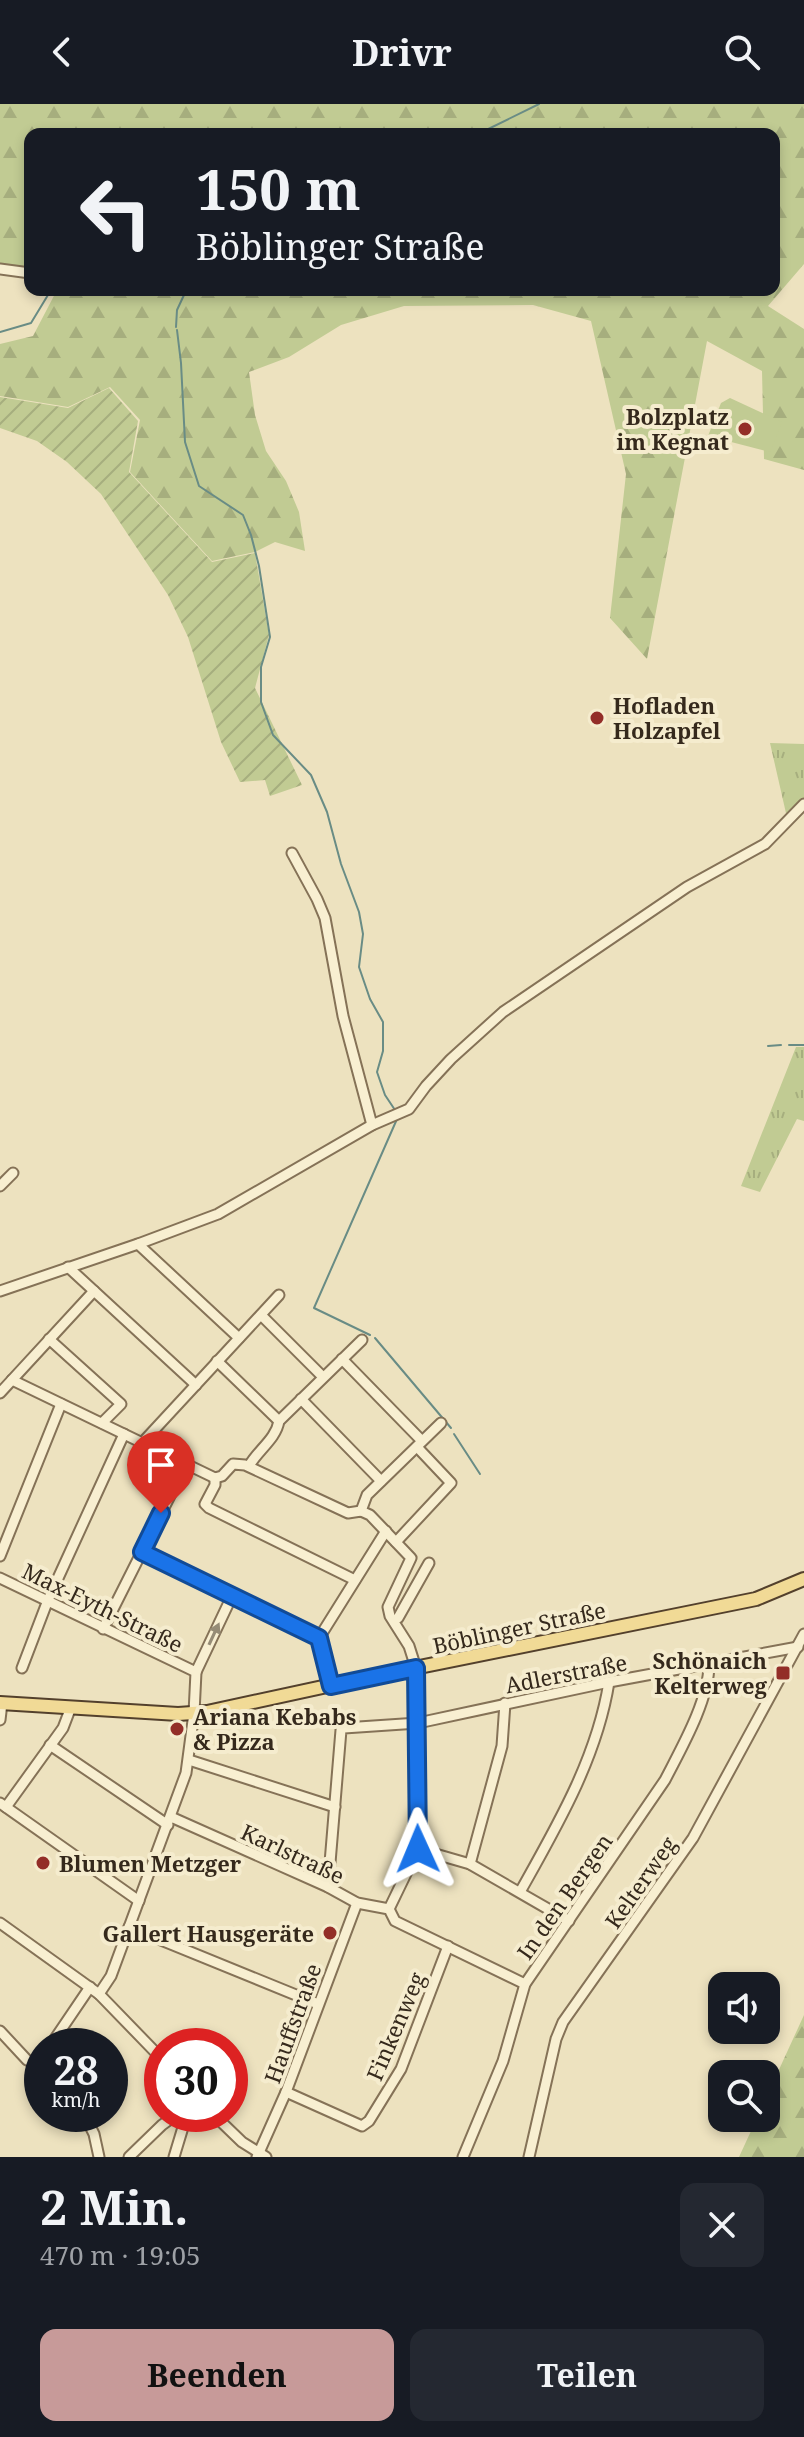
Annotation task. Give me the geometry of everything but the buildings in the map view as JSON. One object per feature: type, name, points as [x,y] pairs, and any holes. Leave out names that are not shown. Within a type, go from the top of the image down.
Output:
[{"type":"main road","name":"Böblinger Straße","points":[[1,1703],[194,1713],[756,1599],[804,1579]]},
{"type":"street","points":[[0,269],[24,272]]},
{"type":"street","points":[[0,1291],[218,1214],[372,1125],[409,1109],[434,1077],[503,1012],[687,887],[765,844],[804,804]]},
{"type":"street","points":[[292,853],[325,918],[343,1016],[372,1125]]},
{"type":"street","points":[[0,1186],[13,1173]]},
{"type":"street","points":[[138,1244],[239,1338]]},
{"type":"street","points":[[68,1267],[196,1385]]},
{"type":"street","points":[[0,1393],[94,1291]]},
{"type":"street","points":[[143,1442],[279,1295]]},
{"type":"street","points":[[261,1315],[323,1377]]},
{"type":"street","points":[[49,1339],[121,1404],[102,1423]]},
{"type":"street","points":[[249,1466],[256,1453],[277,1432],[279,1421],[362,1340]]},
{"type":"street","points":[[342,1359],[420,1444],[451,1483],[396,1542]]},
{"type":"street","points":[[217,1361],[279,1421]]},
{"type":"street","points":[[12,1380],[215,1478],[222,1476],[233,1464],[249,1466],[348,1513],[361,1511],[370,1515],[408,1553],[410,1564],[391,1599],[390,1616],[409,1646],[416,1668],[418,1849],[389,1909]]},
{"type":"street","points":[[301,1399],[381,1481]]},
{"type":"street","points":[[0,1556],[61,1404]]},
{"type":"street","points":[[361,1511],[367,1495],[441,1423]]},
{"type":"street","points":[[22,1668],[48,1600],[124,1434]]},
{"type":"street","points":[[103,1629],[186,1464]]},
{"type":"street","points":[[215,1478],[215,1485],[205,1504],[209,1508],[355,1580]]},
{"type":"street","points":[[331,1686],[319,1638],[386,1531]]},
{"type":"street","points":[[142,1552],[319,1638]]},
{"type":"street","points":[[398,1618],[429,1563]]},
{"type":"street","name":"Max-Eyth-Straße","points":[[0,1578],[196,1672],[189,1760],[111,1976],[99,1994]]},
{"type":"street","points":[[196,1672],[232,1596]]},
{"type":"street","name":"Kelterweg","points":[[529,2157],[556,2039],[563,2022],[693,1838],[804,1634]]},
{"type":"street","name":"Adlerstraße","points":[[335,1807],[341,1730],[348,1727],[418,1723],[609,1682],[798,1647]]},
{"type":"street","name":"In den Bergen","points":[[463,2157],[503,2061],[525,1984],[665,1780],[709,1678],[709,1664]]},
{"type":"street","points":[[520,1892],[575,1791],[605,1706],[609,1682]]},
{"type":"street","points":[[0,1720],[1,1703]]},
{"type":"street","points":[[470,1864],[502,1746],[505,1703]]},
{"type":"street","points":[[71,1707],[66,1723],[3,1805],[139,1901]]},
{"type":"street","name":"Karlstraße","points":[[50,1745],[169,1821],[328,1887],[357,1903],[389,1909],[395,1921],[525,1984]]},
{"type":"street","points":[[189,1760],[335,1807],[328,1887]]},
{"type":"street","points":[[418,1849],[470,1864],[569,1921]]},
{"type":"street","name":"Hauffstraße","points":[[261,2156],[357,1903]]},
{"type":"street","points":[[0,1923],[99,1994],[144,2040]]},
{"type":"street","points":[[129,1927],[318,2004]]},
{"type":"street","name":"Finkenweg","points":[[286,2092],[362,2126],[369,2121],[401,2069],[448,1946]]},
{"type":"street","points":[[62,2028],[90,1987]]},
{"type":"street","points":[[0,2031],[24,2057]]},
{"type":"street","points":[[93,2132],[99,2157]]},
{"type":"street","points":[[129,2157],[155,2132]]},
{"type":"street","points":[[174,2157],[182,2132]]},
{"type":"street","points":[[232,2132],[261,2156]]},
{"type":"green space","points":[[0,104],[804,104],[804,264],[780,292],[780,128],[24,128],[24,268],[0,264]]},
{"type":"green space","points":[[54,296],[777,296],[768,306],[804,329],[804,470],[764,459],[762,371],[707,341],[647,659],[610,618],[626,474],[591,321],[533,305],[404,306],[341,325],[289,357],[249,372],[255,415],[266,451],[286,481],[299,512],[305,551],[275,542],[255,552],[212,561],[130,472],[140,420],[110,387],[68,407],[0,396],[0,344],[33,336]]},
{"type":"green space","points":[[109,388],[138,421],[129,472],[212,562],[255,553],[269,635],[255,688],[302,785],[270,796],[265,780],[240,782],[221,742],[188,637],[168,595],[101,494],[67,462],[37,441],[0,428],[0,397],[68,408]]},
{"type":"green space","name":"Bolzplatz im Kegnat","points":[[730,398],[782,422],[770,452],[708,436],[721,403]]},
{"type":"green space","points":[[770,743],[804,744],[804,804],[788,822]]},
{"type":"green space","points":[[796,1047],[804,1047],[804,1121],[797,1119],[760,1192],[741,1186]]},
{"type":"green space","points":[[804,2015],[804,2157],[739,2157],[751,2132],[780,2132],[780,2067]]},
{"type":"waterway","points":[[490,128],[539,104]]},
{"type":"waterway","points":[[0,332],[31,323],[47,296]]},
{"type":"waterway","points":[[176,327],[177,310],[184,296]]},
{"type":"waterway","points":[[177,330],[185,442],[199,486],[243,515],[251,535],[270,637],[261,667],[261,702],[273,735],[311,775],[327,812],[341,864],[359,912],[363,934],[359,967],[370,999],[383,1022],[383,1051],[377,1072],[385,1095],[395,1110]]},
{"type":"waterway","points":[[768,1046],[781,1045]]},
{"type":"waterway","points":[[789,1045],[804,1045]]},
{"type":"waterway","points":[[370,1335],[314,1308],[397,1119]]},
{"type":"waterway","points":[[375,1338],[451,1428]]},
{"type":"waterway","points":[[454,1434],[480,1474]]},
{"type":"place","name":"Bolzplatz im Kegnat","points":[[745,429]]},
{"type":"place","name":"Hofladen Holzapfel","points":[[597,718]]},
{"type":"place","name":"Schönaich Kelterweg","points":[[783,1673]]},
{"type":"place","name":"Ariana Kebabs & Pizza","points":[[177,1729]]},
{"type":"place","name":"Blumen Metzger","points":[[43,1863]]},
{"type":"place","name":"Gallert Hausgeräte","points":[[330,1933]]},
{"type":"route","points":[[161,1513],[142,1552],[319,1638],[331,1686],[416,1668],[418,1849]]}]
